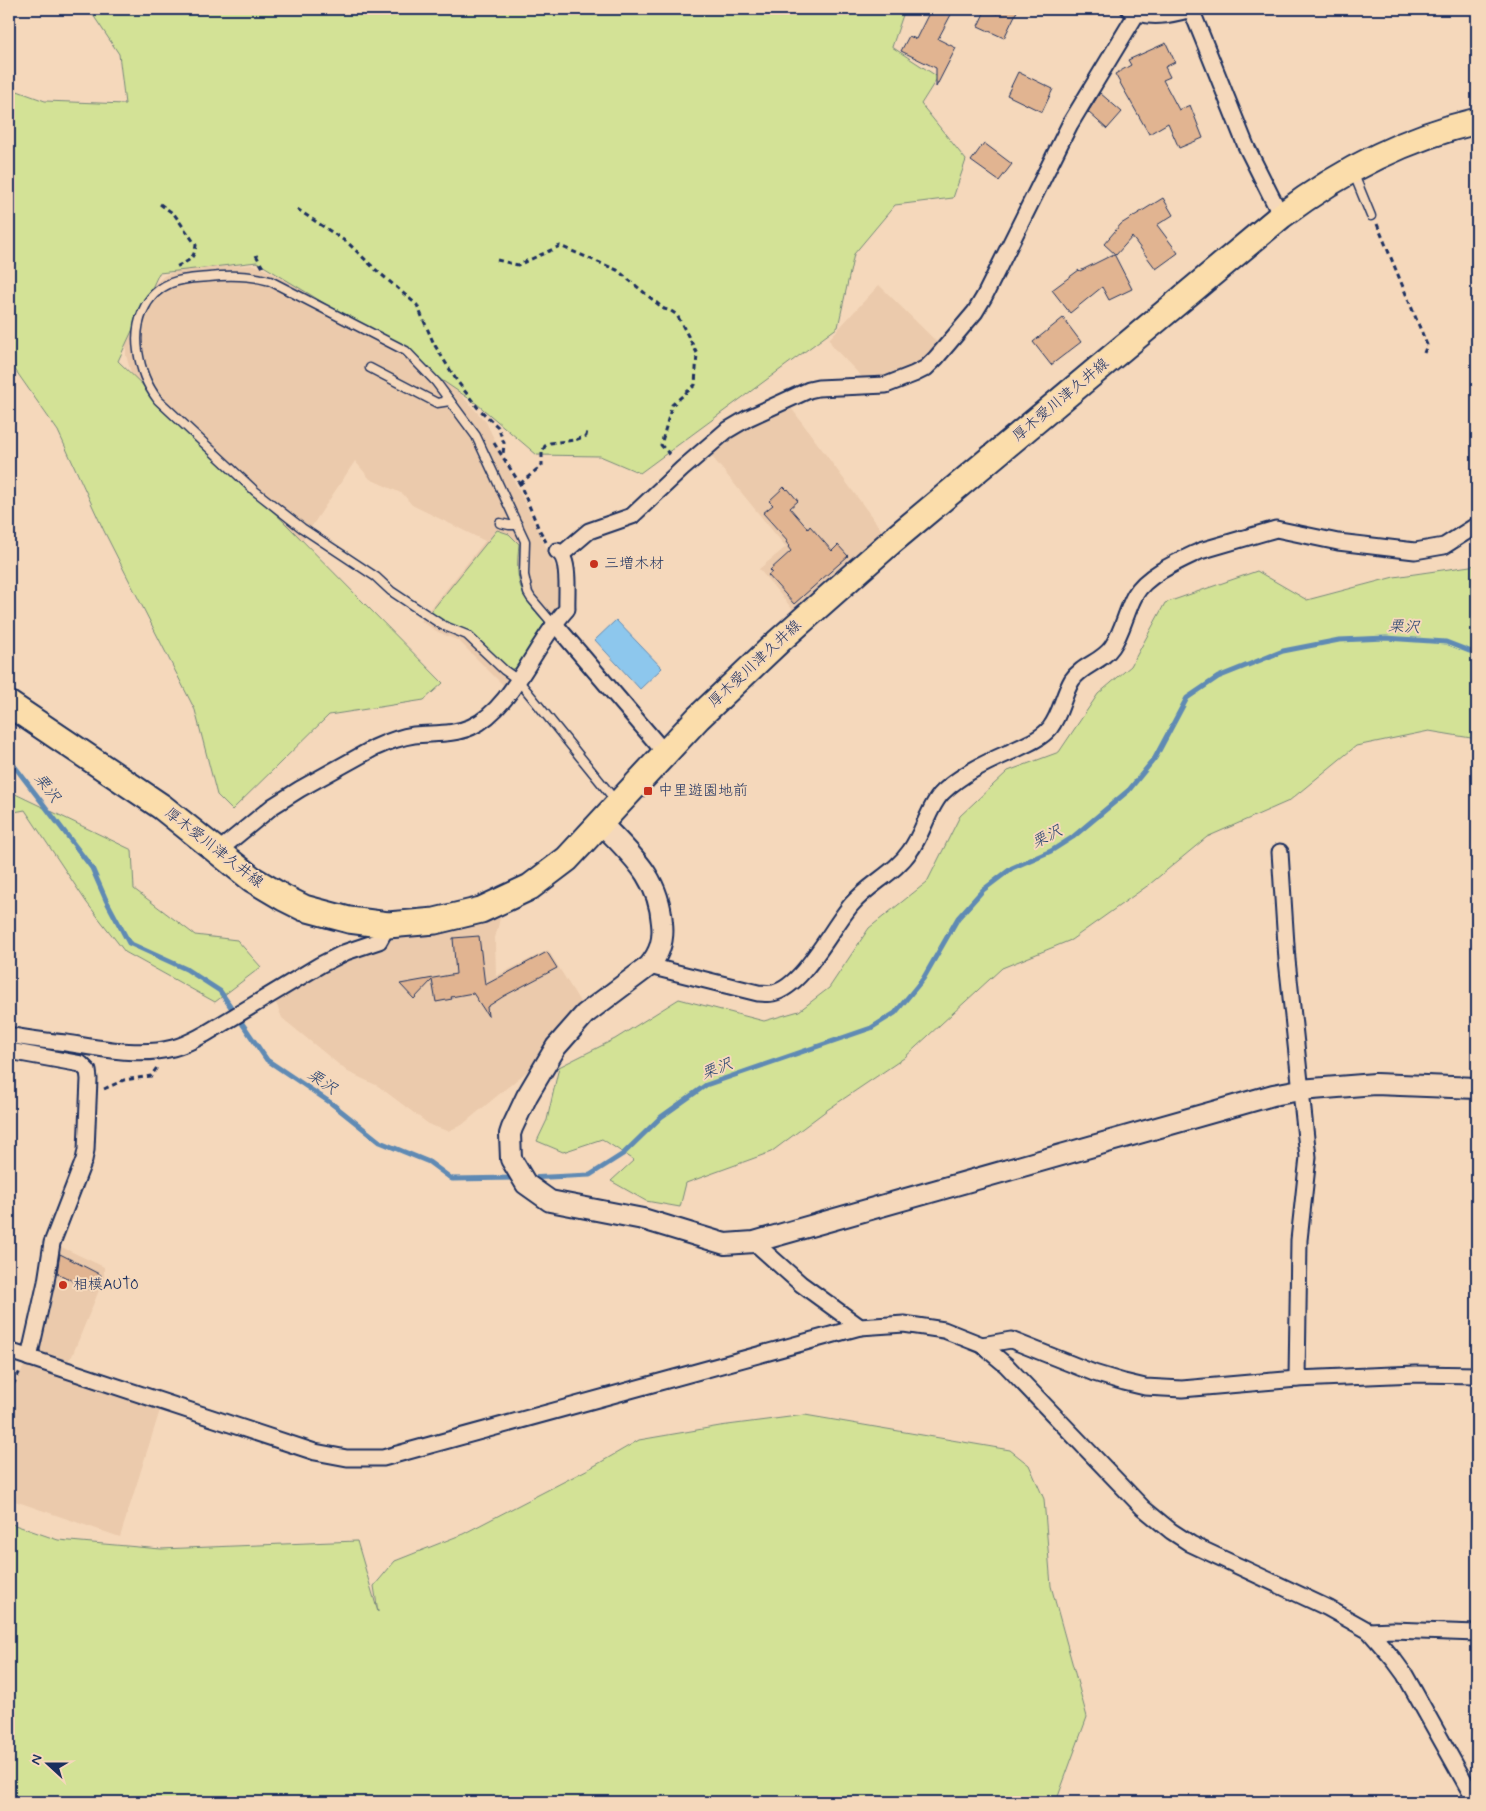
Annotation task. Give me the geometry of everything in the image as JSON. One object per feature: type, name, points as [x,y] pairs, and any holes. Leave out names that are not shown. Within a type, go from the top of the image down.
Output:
[{"type":"main road","name":"厚木愛川津久井線","points":[[9,704],[162,807],[217,852],[268,890],[304,908],[349,920],[388,925],[450,918],[481,910],[505,900],[554,870],[581,845],[720,696],[852,576],[1212,271],[1281,216],[1335,178],[1352,169],[1414,140],[1477,121]]},
{"type":"street","points":[[1191,9],[1246,146],[1281,216]]},
{"type":"street","points":[[217,852],[274,806],[300,789],[374,748],[412,735],[452,733],[480,722],[492,714],[518,680],[553,623],[566,609],[566,562],[560,552],[589,531],[632,516],[682,469],[726,432],[748,418],[809,390],[886,385],[926,368],[974,312],[984,297],[1070,124],[1132,11],[1155,16],[1195,9]]},
{"type":"street","points":[[649,966],[758,993],[774,993],[782,989],[800,974],[815,957],[853,903],[906,857],[942,793],[972,770],[1028,743],[1046,732],[1055,720],[1066,691],[1077,673],[1101,658],[1112,647],[1142,584],[1200,551],[1276,529],[1338,542],[1416,551],[1444,546],[1477,525]]},
{"type":"street","points":[[553,623],[665,753]]},
{"type":"street","points":[[601,823],[643,868],[656,892],[662,911],[662,942],[654,960],[649,966],[585,1014],[556,1047],[527,1096],[512,1128],[510,1134],[511,1159],[522,1179],[550,1201],[643,1219],[725,1244],[754,1242],[1197,1116],[1300,1090],[1392,1083],[1477,1088]]},
{"type":"street","points":[[1280,852],[1287,960],[1308,1157],[1299,1240],[1297,1379]]},
{"type":"street","points":[[9,1035],[107,1049],[142,1051],[169,1049],[190,1042],[327,961],[379,941],[388,925]]},
{"type":"street","points":[[9,1051],[81,1064],[88,1071],[89,1079],[84,1160],[52,1243],[46,1282],[28,1357]]},
{"type":"street","points":[[754,1242],[801,1284],[860,1327]]},
{"type":"street","points":[[9,1351],[315,1452],[347,1458],[383,1458],[860,1327],[904,1324],[924,1326],[961,1336],[982,1345],[1006,1366],[1144,1508],[1171,1531],[1191,1544],[1328,1608],[1369,1631],[1405,1675],[1476,1802]]},
{"type":"street","points":[[982,1345],[1011,1340],[1094,1373],[1145,1387],[1182,1389],[1297,1379],[1416,1374],[1477,1375]]},
{"type":"street","points":[[1369,1631],[1477,1633]]},
{"type":"lane","points":[[1352,169],[1371,216]]},
{"type":"lane","points":[[553,623],[528,592],[524,575],[525,541],[476,436],[436,382],[406,351],[262,278],[253,276],[192,278],[171,283],[150,300],[138,322],[136,337],[142,371],[148,387],[158,400],[255,491],[302,528],[376,577],[392,591],[442,625],[467,635],[504,670],[518,680],[618,804]]},
{"type":"lane","points":[[370,368],[437,403],[450,401]]},
{"type":"lane","points":[[500,522],[508,525],[518,525]]},
{"type":"path","points":[[160,204],[174,214],[196,245],[195,253],[191,260],[166,272]]},
{"type":"path","points":[[297,209],[348,243],[416,305],[434,344],[457,381],[478,408],[498,427],[504,443],[503,455]]},
{"type":"path","points":[[1371,216],[1376,221],[1427,345],[1424,353]]},
{"type":"path","points":[[497,260],[518,265],[560,246],[617,270],[664,309],[677,315],[697,353],[695,385],[672,405],[661,445],[682,469]]},
{"type":"path","points":[[520,484],[542,465],[542,452],[545,446],[550,443],[574,440],[586,436],[587,431]]},
{"type":"path","points":[[476,436],[482,432],[488,435],[503,455],[520,484],[548,547],[560,552]]},
{"type":"path","points":[[102,1090],[124,1080],[151,1076],[169,1049]]},
{"type":"path","points":[[9,1393],[28,1357]]},
{"type":"shaded area","points":[[255,265],[413,342],[486,422],[559,574],[562,604],[542,629],[506,688],[459,641],[438,632],[421,621],[485,541],[412,505],[403,494],[370,479],[355,461],[300,544],[134,384],[126,355],[126,330],[143,294],[164,276],[183,268]]},
{"type":"shaded area","points":[[879,285],[940,345],[921,364],[889,376],[862,377],[833,347],[829,339]]},
{"type":"shaded area","points":[[789,405],[883,532],[794,611],[759,569],[786,547],[709,453],[732,432]]},
{"type":"shaded area","points":[[501,915],[495,938],[496,976],[548,950],[582,1005],[537,1063],[462,1125],[448,1131],[430,1125],[378,1086],[348,1072],[282,1018],[274,998],[343,958],[386,944],[386,942],[406,935],[450,930]]},
{"type":"shaded area","points":[[55,1244],[104,1267],[104,1278],[72,1356],[64,1365],[38,1356],[34,1347]]},
{"type":"shaded area","points":[[26,1362],[161,1407],[120,1537],[9,1499],[9,1395]]},
{"type":"green space","points":[[89,9],[905,9],[892,47],[938,77],[921,104],[966,160],[953,198],[895,205],[854,254],[838,327],[640,473],[600,456],[537,455],[477,404],[363,327],[257,262],[159,273],[118,361],[286,524],[443,683],[424,700],[329,715],[232,810],[217,795],[195,710],[104,531],[58,431],[9,361],[9,88],[45,101],[125,104],[119,54]]},
{"type":"green space","points":[[497,530],[509,534],[519,544],[518,568],[521,587],[529,604],[545,622],[517,668],[509,670],[494,656],[429,614]]},
{"type":"green space","points":[[1477,565],[1477,739],[1429,731],[1356,746],[1289,801],[1207,837],[1150,884],[1071,940],[1002,968],[904,1058],[827,1110],[771,1152],[686,1183],[680,1207],[646,1201],[611,1181],[634,1160],[602,1139],[563,1152],[537,1141],[547,1120],[559,1067],[615,1039],[679,999],[764,1021],[799,1011],[829,988],[869,928],[927,882],[960,816],[1008,771],[1059,752],[1098,694],[1131,666],[1165,603],[1257,571],[1307,600],[1394,577]]},
{"type":"green space","points":[[9,791],[132,850],[134,889],[195,935],[237,940],[261,967],[215,1002],[125,952],[87,903],[25,810],[9,813]]},
{"type":"green space","points":[[805,1415],[1010,1450],[1029,1465],[1044,1499],[1051,1586],[1087,1717],[1056,1802],[9,1802],[9,1523],[58,1540],[161,1549],[357,1541],[378,1612],[374,1586],[395,1561],[463,1534],[596,1465],[639,1440],[720,1426]]},
{"type":"water","points":[[616,620],[662,668],[640,689],[595,640]]},
{"type":"building","points":[[931,9],[954,9],[938,39],[956,48],[936,87],[936,68],[901,51],[909,36],[916,39]]},
{"type":"building","points":[[986,9],[997,14],[1000,9],[1018,9],[1004,38],[978,26]]},
{"type":"building","points":[[1166,43],[1175,62],[1165,67],[1170,77],[1163,80],[1179,110],[1190,105],[1203,138],[1179,148],[1168,123],[1149,134],[1115,74],[1131,65],[1128,60]]},
{"type":"building","points":[[1018,72],[1053,89],[1042,112],[1007,95]]},
{"type":"building","points":[[1100,93],[1122,112],[1107,129],[1088,112]]},
{"type":"building","points":[[984,143],[1012,164],[999,181],[971,161]]},
{"type":"building","points":[[1163,198],[1173,215],[1157,225],[1178,253],[1156,269],[1132,237],[1116,255],[1104,244],[1121,224]]},
{"type":"building","points":[[1114,254],[1132,289],[1109,300],[1102,287],[1070,313],[1052,290],[1079,270]]},
{"type":"building","points":[[1063,318],[1081,342],[1051,365],[1033,342]]},
{"type":"building","points":[[784,487],[798,501],[790,508],[808,529],[810,526],[832,551],[838,545],[848,556],[794,604],[768,575],[772,572],[770,570],[791,551],[786,542],[788,541],[763,513],[773,505],[769,501]]},
{"type":"building","points":[[479,936],[485,985],[547,952],[557,968],[487,1007],[488,1016],[473,993],[436,1002],[432,980],[414,999],[400,984],[456,974],[453,938]]},
{"type":"building","points":[[60,1254],[101,1275],[93,1291],[57,1273]]},
{"type":"waterway","name":"栗沢","points":[[528,1178],[590,1175],[623,1154],[661,1117],[706,1085],[871,1028],[895,1013],[923,979],[958,918],[983,890],[1012,868],[1051,851],[1073,837],[1129,790],[1155,758],[1187,698],[1218,677],[1283,651],[1339,640],[1386,638],[1446,642],[1477,654]]},
{"type":"waterway","name":"栗沢","points":[[9,759],[92,868],[106,900],[129,943],[186,969],[220,991],[267,1060],[331,1103],[380,1142],[429,1162],[452,1179],[517,1178]]},
{"type":"place","name":"三増木材","points":[[594,564]]},
{"type":"place","name":"中里遊園地前","points":[[648,791]]},
{"type":"place","name":"相模AUTO","points":[[63,1285]]}]
